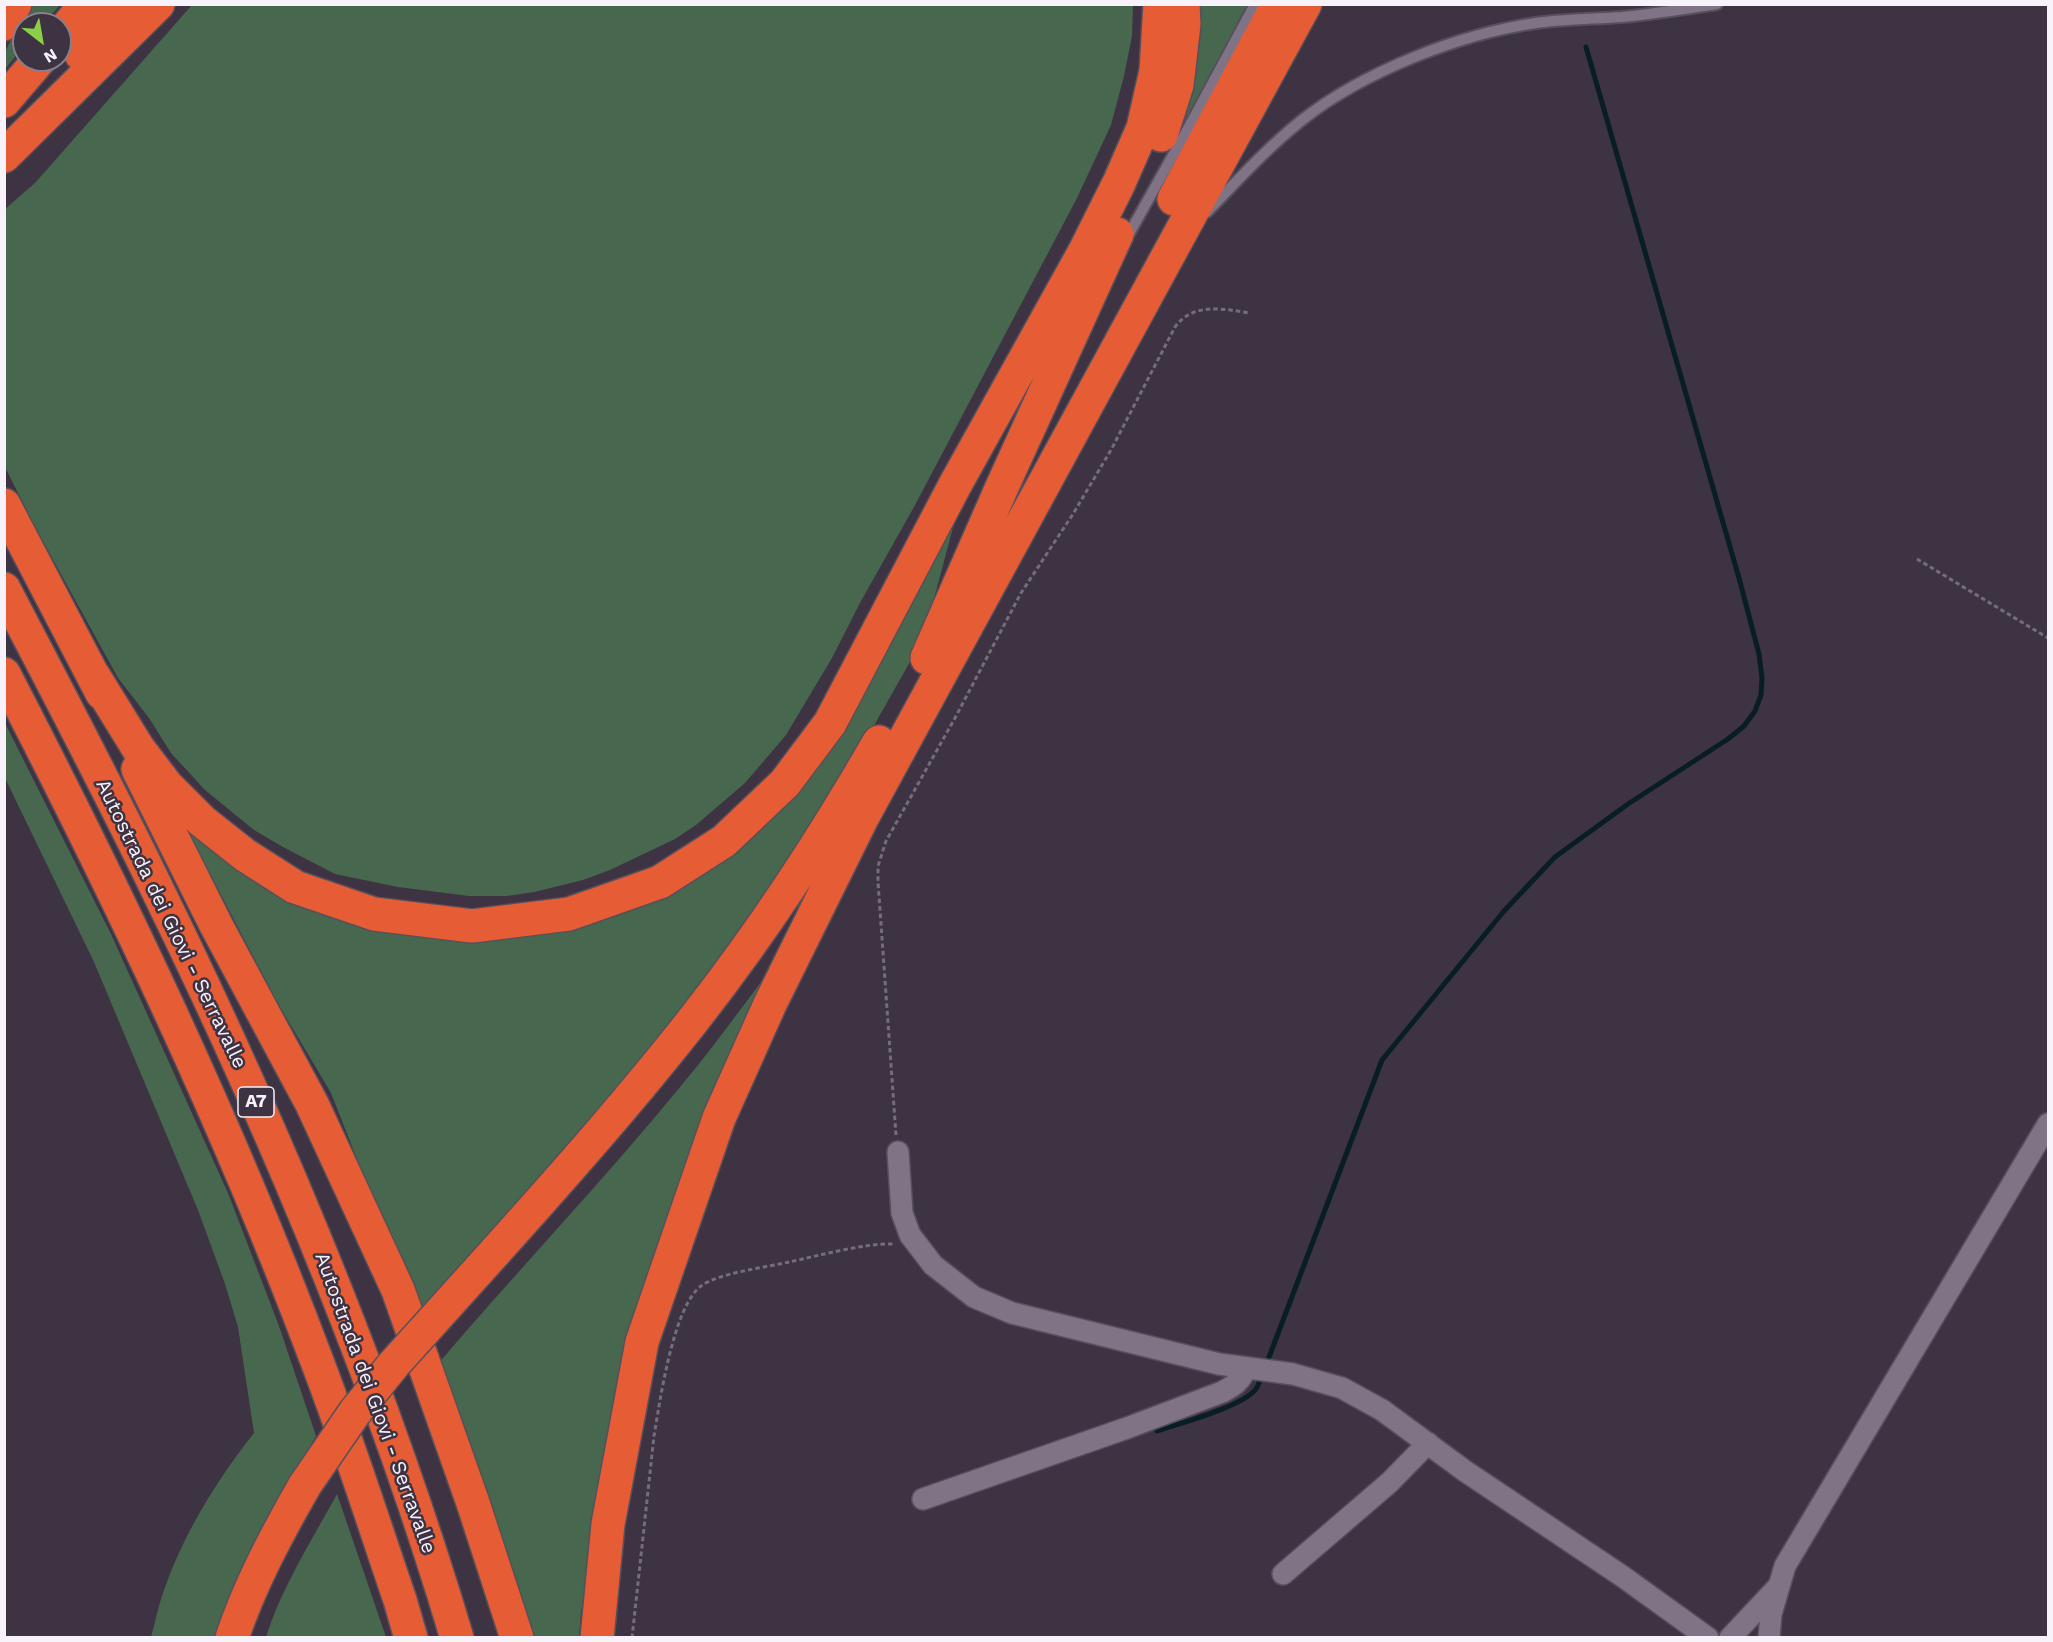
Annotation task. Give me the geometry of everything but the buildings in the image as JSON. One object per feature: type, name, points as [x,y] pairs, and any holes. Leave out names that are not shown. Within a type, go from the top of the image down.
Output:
[{"type":"highway","points":[[4,24],[15,4]]},
{"type":"highway","points":[[72,22],[87,4]]},
{"type":"highway","points":[[4,144],[123,4]]},
{"type":"highway","points":[[4,156],[158,4]]},
{"type":"highway","points":[[93,675],[138,747],[166,786],[219,835],[245,855],[295,887],[374,914],[472,926],[569,914],[660,882],[732,834],[786,783],[830,723],[955,485],[1086,249],[1119,183],[1143,128],[1156,71],[1160,4]]},
{"type":"highway","points":[[927,658],[1010,467],[1157,147],[1177,86],[1184,24],[1183,4]]},
{"type":"highway","points":[[232,1638],[240,1612],[272,1544],[315,1490],[394,1399],[499,1261],[699,1013],[760,929],[865,767],[1033,469],[1278,4]]},
{"type":"highway","points":[[597,1638],[608,1524],[642,1342],[719,1118],[770,1005],[862,818],[1305,4]]},
{"type":"highway","points":[[4,101],[29,72]]},
{"type":"highway","points":[[4,506],[93,675],[211,914],[312,1104],[399,1290],[517,1638]]},
{"type":"highway","name":"Autostrada dei Giovi - Serravalle","points":[[4,588],[159,892],[278,1149],[357,1340],[457,1638]]},
{"type":"highway","name":"Autostrada dei Giovi - Serravalle","points":[[4,674],[125,913],[238,1165],[315,1356],[400,1600],[411,1638]]},
{"type":"highway","points":[[499,1261],[621,1140],[682,1066],[756,969],[862,818]]},
{"type":"highway","points":[[253,1638],[315,1490]]},
{"type":"street","points":[[1769,1638],[1771,1614],[1785,1566],[2049,1124]]},
{"type":"street","points":[[898,1152],[902,1213],[915,1244],[933,1265],[974,1298],[1002,1310],[1219,1364],[1293,1374],[1342,1388],[1382,1410],[1465,1471],[1622,1576],[1708,1638]]},
{"type":"street","points":[[923,1499],[1127,1428],[1222,1392],[1242,1378],[1246,1368]]},
{"type":"street","points":[[1283,1574],[1390,1482],[1428,1443]]},
{"type":"street","points":[[1730,1638],[1779,1586]]},
{"type":"lane","points":[[1070,338],[1255,4]]},
{"type":"lane","points":[[1174,247],[1252,165],[1304,119],[1348,89],[1409,61],[1449,45],[1515,27],[1561,20],[1671,12],[1717,4]]},
{"type":"path","points":[[898,1152],[878,882],[878,866],[886,841],[1021,593],[1073,514],[1111,450],[1175,327],[1186,315],[1200,310],[1223,309],[1250,313]]},
{"type":"path","points":[[1917,559],[2049,638]]},
{"type":"path","points":[[632,1638],[654,1436],[674,1338],[691,1298],[699,1287],[726,1276],[877,1245],[915,1244]]},
{"type":"green space","points":[[28,5],[60,5],[54,12],[25,12]]},
{"type":"green space","points":[[192,5],[1133,5],[1132,36],[1111,125],[1077,198],[832,658],[786,735],[745,783],[696,825],[675,839],[610,870],[583,880],[507,896],[469,896],[398,887],[335,874],[254,830],[205,790],[171,753],[149,718],[118,678],[34,525],[5,467],[5,209],[35,183]]},
{"type":"green space","points":[[1197,5],[1255,5],[1183,124],[1195,57]]},
{"type":"green space","points":[[12,38],[12,61],[5,69],[5,52]]},
{"type":"green space","points":[[957,512],[924,637],[841,784],[788,863],[670,1028],[418,1318],[390,1235],[331,1093],[277,1002],[183,822],[242,865],[478,932],[728,850]]},
{"type":"green space","points":[[4,721],[111,934],[228,1193],[279,1326],[316,1436],[278,1501],[219,1637],[151,1637],[163,1593],[180,1550],[214,1489],[254,1433],[238,1327],[198,1210],[94,962],[5,778]]},
{"type":"green space","points":[[774,965],[619,1390],[581,1612],[579,1637],[535,1637],[436,1366],[655,1117],[708,1053]]},
{"type":"green space","points":[[337,1494],[386,1637],[266,1637],[289,1582]]},
{"type":"waterway","points":[[1266,1365],[1382,1060],[1504,911],[1555,857],[1628,804],[1728,739],[1744,726],[1755,711],[1761,695],[1762,678],[1759,654],[1739,578],[1586,47]]},
{"type":"waterway","points":[[1157,1431],[1210,1414],[1238,1402],[1256,1389],[1261,1376]]}]
